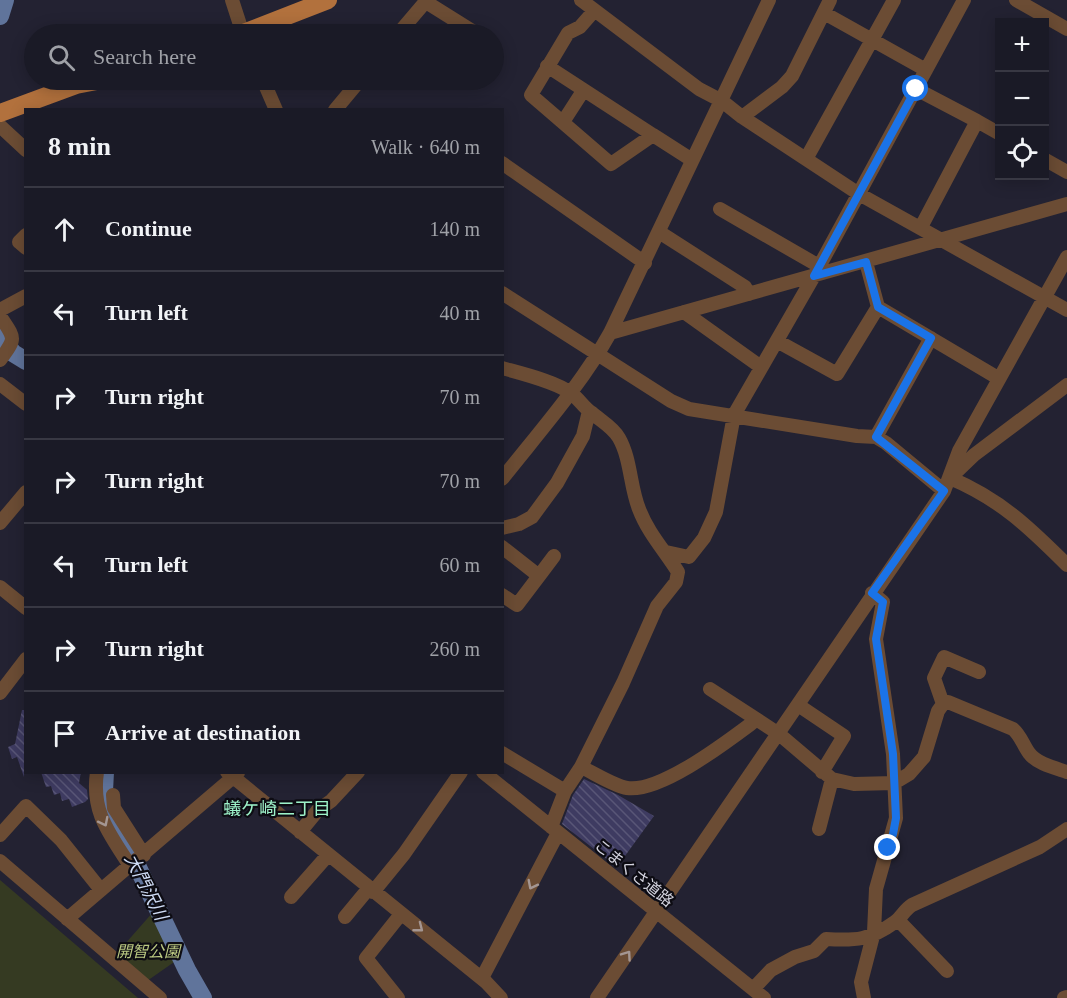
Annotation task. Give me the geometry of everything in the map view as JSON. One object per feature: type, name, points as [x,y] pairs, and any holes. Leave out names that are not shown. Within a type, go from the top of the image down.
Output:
[{"type":"main road","points":[[267,24],[327,0]]},
{"type":"main road","points":[[0,113],[62,90]]},
{"type":"street","points":[[232,0],[239,24]]},
{"type":"street","points":[[580,0],[699,89],[722,101],[742,117],[859,194],[1067,310]]},
{"type":"street","points":[[504,476],[570,392],[598,354],[610,333],[769,0]]},
{"type":"street","points":[[742,117],[782,87],[792,76],[830,0]]},
{"type":"street","points":[[806,159],[894,0]]},
{"type":"street","points":[[666,552],[689,557],[704,538],[716,512],[734,415],[859,194],[964,0]]},
{"type":"street","points":[[1016,0],[1067,29]]},
{"type":"street","points":[[407,24],[427,1],[462,24]]},
{"type":"street","points":[[594,11],[580,27],[568,33],[531,95],[611,164],[653,135]]},
{"type":"street","points":[[824,13],[926,70]]},
{"type":"street","points":[[547,66],[692,160]]},
{"type":"street","points":[[916,89],[995,132]]},
{"type":"street","points":[[267,90],[275,108]]},
{"type":"street","points":[[337,108],[352,90]]},
{"type":"street","points":[[563,122],[583,91]]},
{"type":"street","points":[[921,227],[977,121]]},
{"type":"street","points":[[0,126],[24,148]]},
{"type":"street","points":[[1049,162],[1067,172]]},
{"type":"street","points":[[504,164],[645,263]]},
{"type":"street","points":[[610,333],[749,294],[816,271],[866,262],[1067,204]]},
{"type":"street","points":[[720,209],[816,271]]},
{"type":"street","points":[[659,232],[745,287],[749,294]]},
{"type":"street","points":[[947,484],[959,451],[1067,257]]},
{"type":"street","points":[[866,262],[878,307],[998,378]]},
{"type":"street","points":[[504,294],[671,401],[689,409],[857,436],[876,437],[947,484],[968,485],[1026,524],[1067,566]]},
{"type":"street","points":[[0,310],[24,297]]},
{"type":"street","points":[[777,341],[837,374],[878,307]]},
{"type":"street","points":[[684,312],[761,367]]},
{"type":"street","points":[[0,316],[13,335],[6,352]]},
{"type":"street","points":[[876,437],[931,338]]},
{"type":"street","points":[[482,978],[554,830],[565,790],[581,767],[657,606],[676,582],[678,572],[666,552],[650,534],[638,508],[619,438],[612,429],[570,392],[504,369]]},
{"type":"street","points":[[0,384],[24,403]]},
{"type":"street","points":[[597,998],[779,734],[947,484],[974,455],[1067,385]]},
{"type":"street","points":[[504,528],[519,524],[532,517],[557,483],[583,435],[589,411]]},
{"type":"street","points":[[0,523],[24,494]]},
{"type":"street","points":[[504,549],[539,576]]},
{"type":"street","points":[[504,596],[517,605],[554,556]]},
{"type":"street","points":[[0,587],[24,606]]},
{"type":"street","points":[[864,998],[861,982],[876,916],[876,889],[896,818],[893,754],[876,639],[883,602],[872,593]]},
{"type":"street","points":[[943,704],[934,678],[944,657],[979,672]]},
{"type":"street","points":[[0,693],[24,662]]},
{"type":"street","points":[[710,689],[779,734],[827,776],[854,784],[894,783],[909,774],[924,757],[938,711],[943,704],[948,702],[1014,729],[1021,737],[1029,754],[1042,763],[1067,772]]},
{"type":"street","points":[[798,705],[844,736],[827,776],[819,829]]},
{"type":"street","points":[[581,767],[625,788],[648,786],[708,754],[756,720]]},
{"type":"street","points":[[504,754],[565,790]]},
{"type":"street","points":[[97,774],[95,788],[97,807],[104,823],[137,861]]},
{"type":"street","points":[[67,919],[137,861],[233,774],[328,855],[482,978],[501,998]]},
{"type":"street","points":[[300,832],[318,810],[331,801],[356,774]]},
{"type":"street","points":[[345,917],[416,839],[460,774]]},
{"type":"street","name":"こまくさ道路","points":[[485,774],[758,993]]},
{"type":"street","points":[[113,795],[114,808],[137,861]]},
{"type":"street","points":[[0,835],[26,806],[62,840],[101,890]]},
{"type":"street","points":[[758,993],[771,970],[795,957],[814,951],[826,939],[862,940],[872,936],[898,920],[904,910],[912,905],[1040,847],[1067,829]]},
{"type":"street","points":[[291,897],[328,855]]},
{"type":"street","points":[[0,861],[162,997]]},
{"type":"street","points":[[398,998],[366,958],[401,914]]},
{"type":"street","points":[[898,920],[947,971]]},
{"type":"green space","points":[[0,880],[138,998],[0,998]]},
{"type":"green space","name":"開智公園","points":[[154,911],[177,960],[147,981],[117,953]]},
{"type":"building","points":[[22,710],[24,710],[24,777],[17,757],[12,759],[8,747],[15,744]]},
{"type":"building","points":[[42,774],[81,774],[79,783],[87,790],[88,799],[72,807],[69,799],[62,801],[60,793],[54,795],[51,786],[46,787]]},
{"type":"building","points":[[584,779],[654,816],[617,867],[562,824],[573,795]]},
{"type":"waterway","name":"大門沢川","points":[[0,16],[5,0]]},
{"type":"waterway","name":"大門沢川","points":[[0,334],[13,353],[24,360]]},
{"type":"waterway","name":"大門沢川","points":[[105,774],[104,791],[107,810],[131,853],[187,970],[203,998]]},
{"type":"district","name":"蟻ケ崎二丁目","points":[[277,809]]},
{"type":"route","points":[[888,848],[896,818],[893,754],[876,639],[883,602],[872,593],[944,491],[876,437],[931,338],[878,307],[866,262],[814,276],[916,89]]}]
